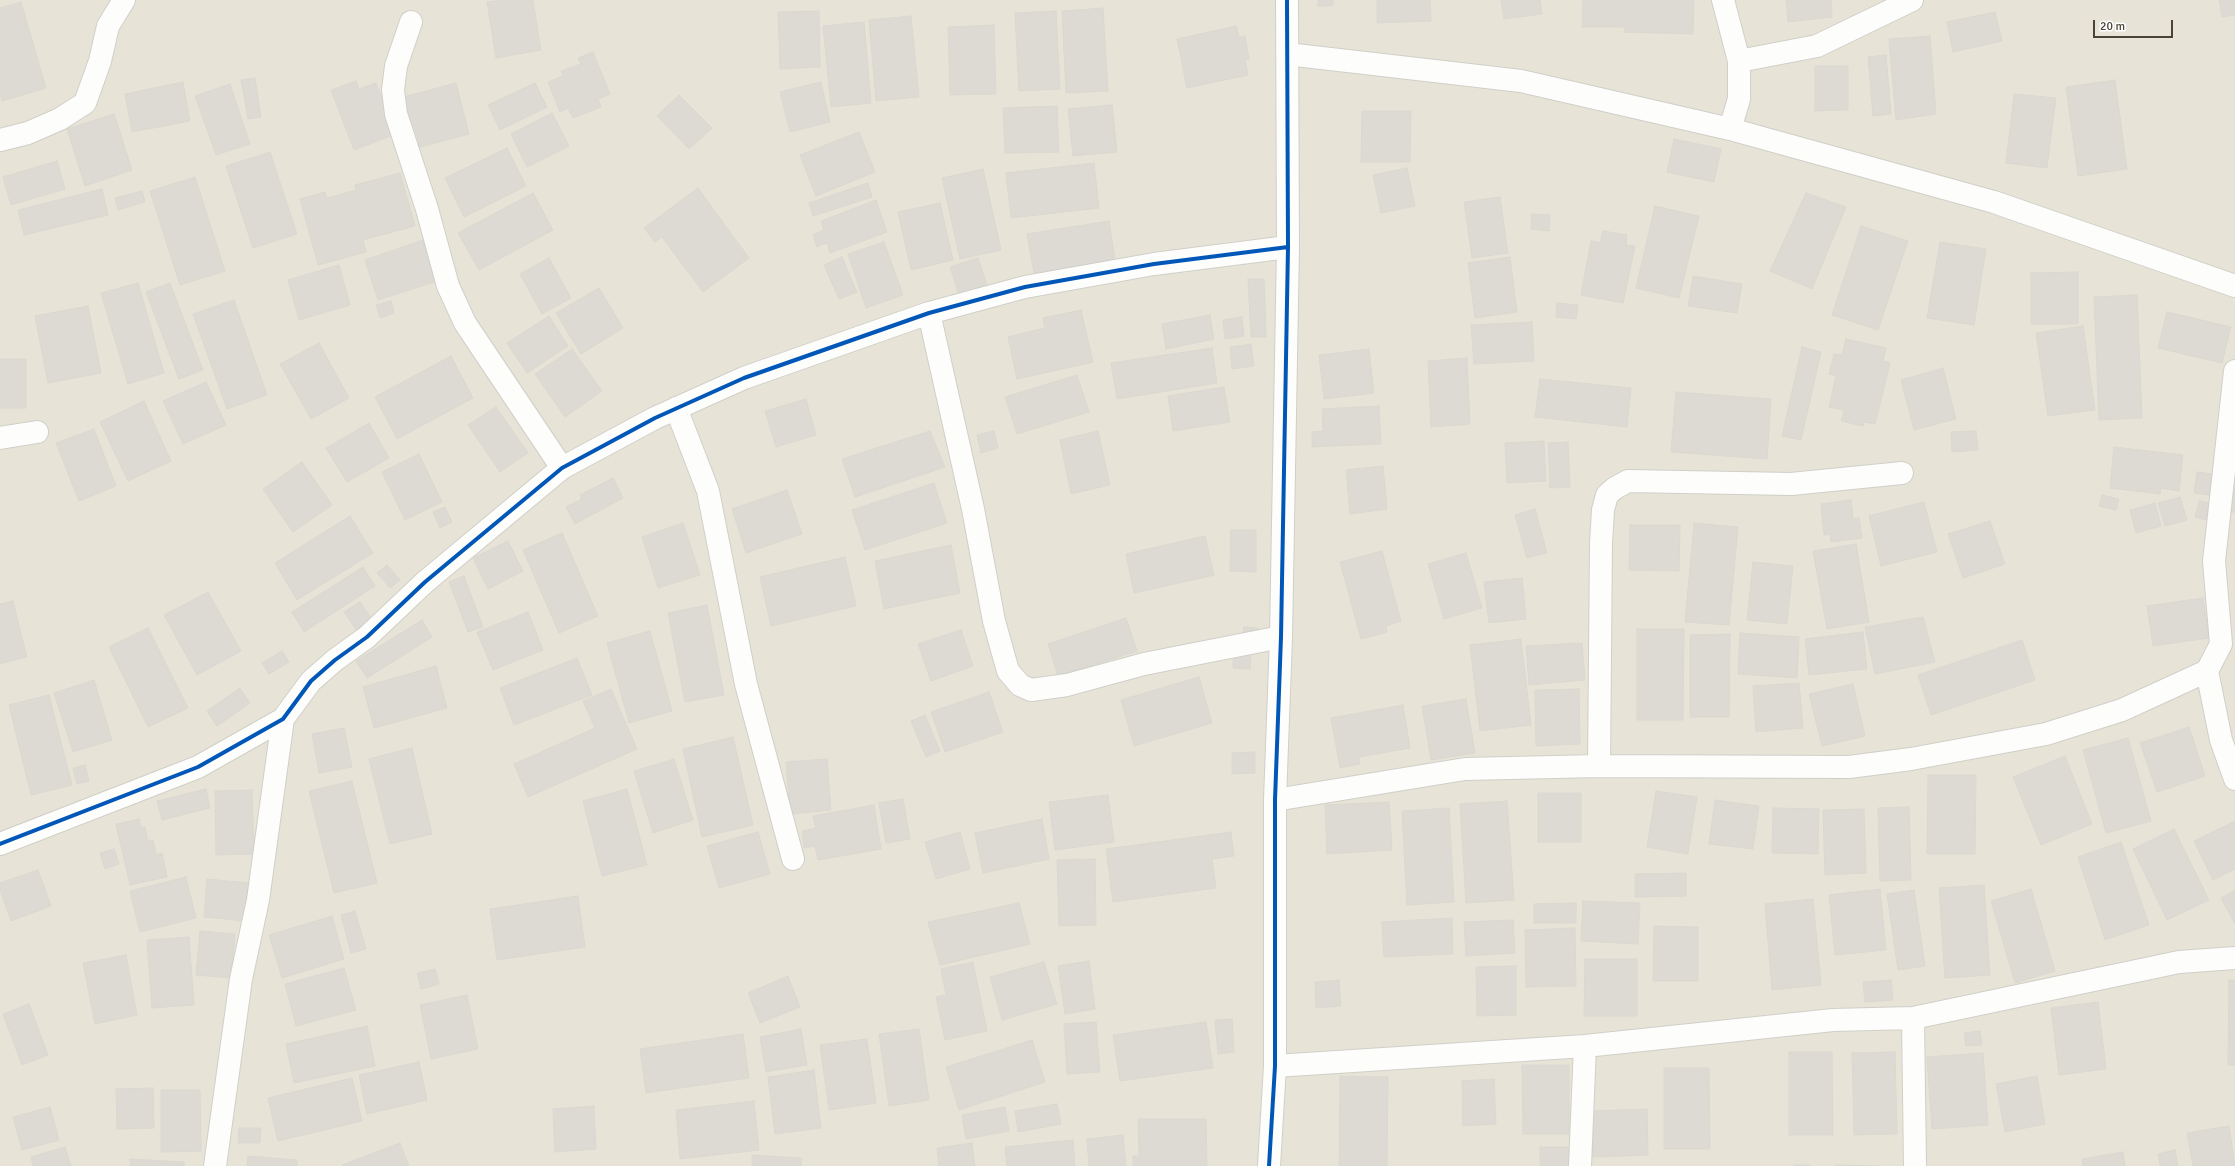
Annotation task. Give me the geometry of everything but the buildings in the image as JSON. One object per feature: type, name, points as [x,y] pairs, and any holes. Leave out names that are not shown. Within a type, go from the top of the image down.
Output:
[{"type":"street","points":[[0,140],[28,133],[60,119],[85,103],[100,61],[108,26],[124,0]]},
{"type":"street","points":[[1269,1166],[1275,1066],[1275,800],[1281,637],[1288,247],[1287,0]]},
{"type":"street","points":[[1723,0],[1739,61],[1739,99],[1730,129]]},
{"type":"street","points":[[1739,61],[1817,46],[1912,0]]},
{"type":"street","points":[[411,22],[396,66],[393,90],[396,114],[427,209],[448,286],[465,323],[562,468]]},
{"type":"street","points":[[1287,54],[1521,81],[1730,129],[1994,202],[2235,286]]},
{"type":"street","points":[[0,844],[198,767],[283,718],[311,682],[335,660],[367,637],[425,582],[562,468],[676,408],[744,378],[929,313],[1041,285],[1154,264],[1288,247]]},
{"type":"street","points":[[929,313],[973,509],[994,621],[1008,671],[1020,685],[1031,690],[1068,685],[1144,664],[1281,637]]},
{"type":"street","points":[[1275,800],[1466,769],[1599,766],[1849,767],[1911,759],[2046,734],[2122,710],[2207,671],[2221,644],[2214,561],[2235,371]]},
{"type":"street","points":[[676,408],[708,491],[746,684],[793,858]]},
{"type":"street","points":[[0,438],[37,432]]},
{"type":"street","points":[[1599,766],[1601,543],[1603,510],[1606,495],[1628,481],[1791,484],[1902,473]]},
{"type":"street","points":[[2207,671],[2221,740],[2235,779]]},
{"type":"street","points":[[215,1166],[241,979],[258,900],[283,718]]},
{"type":"street","points":[[1275,1066],[1585,1046],[1834,1020],[1913,1018],[2179,962],[2235,958]]},
{"type":"street","points":[[1913,1018],[1914,1166]]},
{"type":"street","points":[[1580,1166],[1585,1046]]},
{"type":"shaded area","points":[[0,0],[2235,0],[2235,1166],[0,1166]]},
{"type":"cycle path","points":[[1269,1166],[1275,1066],[1275,800],[1281,637],[1288,247],[1287,0]]},
{"type":"cycle path","points":[[0,844],[198,767],[283,719],[311,681],[335,660],[367,637],[425,582],[562,468],[655,418],[744,378],[929,313],[1025,287],[1154,264],[1288,247]]}]
